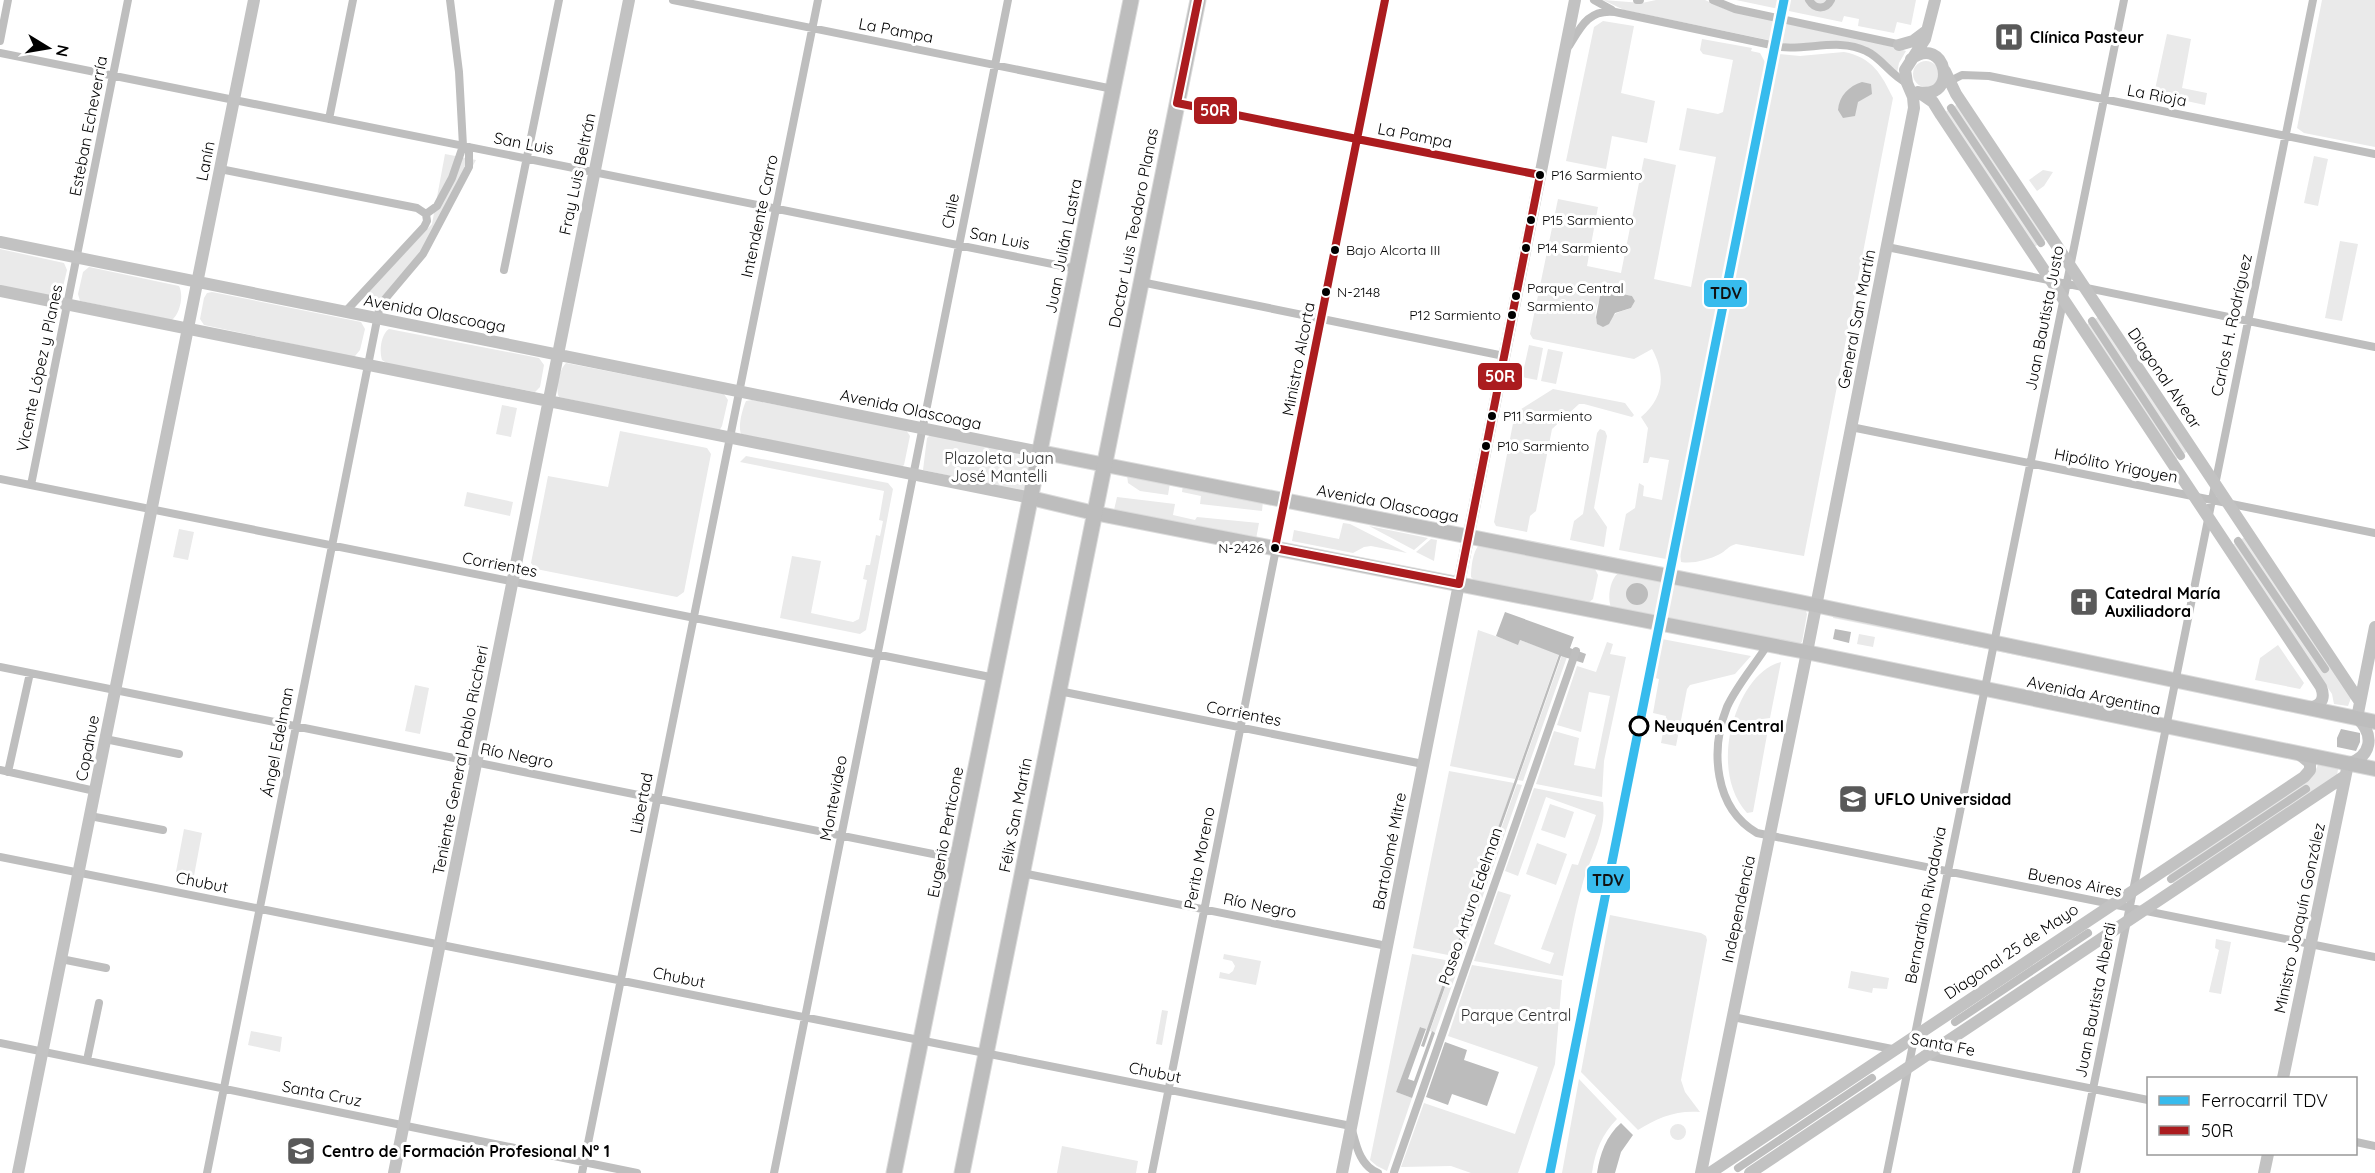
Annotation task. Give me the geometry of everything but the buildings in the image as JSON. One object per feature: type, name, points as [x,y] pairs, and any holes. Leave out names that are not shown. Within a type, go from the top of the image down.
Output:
[{"type":"highway","name":"Juan Julián Lastra","points":[[1031,498],[1131,0]]},
{"type":"highway","name":"Doctor Luis Teodoro Planas","points":[[1104,464],[1198,0]]},
{"type":"highway","name":"Félix San Martín","points":[[962,1173],[1104,464]]},
{"type":"highway","name":"Eugenio Perticone","points":[[894,1173],[1031,498]]},
{"type":"main road","name":"Lanín","points":[[188,329],[254,0]]},
{"type":"main road","name":"Fray Luis Beltrán","points":[[557,354],[629,0]]},
{"type":"main road","name":"Bartolomé Mitre","points":[[1342,1173],[1575,0]]},
{"type":"main road","name":"General San Martín","points":[[1807,652],[1914,108],[1912,88],[1905,70],[1919,48],[1931,20],[1935,0]]},
{"type":"main road","points":[[1899,45],[1920,38],[1931,20]]},
{"type":"main road","points":[[1910,60],[1920,54],[1932,54]]},
{"type":"main road","name":"Diagonal Alvear","points":[[1932,54],[1941,61],[1947,76],[1951,108],[2041,243],[2052,281],[2063,298],[2092,321],[2183,457],[2214,483],[2228,503],[2239,541],[2325,670],[2360,702]]},
{"type":"main road","points":[[1912,88],[1928,93],[1936,90],[1947,76]]},
{"type":"main road","name":"Diagonal Alvear","points":[[1912,88],[1951,108],[2041,243],[2070,266],[2085,288],[2092,321],[2183,457],[2195,496],[2207,516],[2239,541],[2325,670],[2323,698],[2318,706],[2307,708]]},
{"type":"main road","name":"Avenida Olascoaga","points":[[0,242],[1816,606]]},
{"type":"main road","points":[[0,291],[1031,498],[1094,513],[1807,652]]},
{"type":"main road","name":"Copahue","points":[[18,1173],[188,329]]},
{"type":"main road","name":"Teniente General Pablo Riccheri","points":[[394,1173],[557,354]]},
{"type":"main road","name":"Avenida Argentina","points":[[1816,606],[2375,722]]},
{"type":"main road","points":[[2357,718],[2375,627]]},
{"type":"main road","name":"Avenida Argentina","points":[[1807,652],[2298,754],[2346,770],[2375,769]]},
{"type":"main road","name":"Independencia","points":[[1701,1173],[1807,652]]},
{"type":"main road","name":"Diagonal 25 de Mayo","points":[[1750,1173],[1872,1078],[1894,1049],[1914,1036],[1955,1022],[2089,933],[2126,922],[2142,911],[2170,879],[2306,789],[2346,770],[2364,756],[2371,747],[2369,730],[2357,718]]},
{"type":"main road","points":[[2298,754],[2308,760],[2311,767],[2306,789]]},
{"type":"main road","name":"Ministro Joaquín González","points":[[2283,1077],[2346,770]]},
{"type":"main road","name":"Diagonal 25 de Mayo","points":[[1710,1173],[1731,1167],[1872,1078],[1908,1068],[1926,1056],[1955,1022],[2089,933],[2110,904],[2133,889],[2170,879],[2306,789]]},
{"type":"main road","points":[[2264,1173],[2268,1155]]},
{"type":"street","points":[[0,41],[8,0]]},
{"type":"street","name":"Esteban Echeverría","points":[[77,258],[128,0]]},
{"type":"street","points":[[329,119],[353,0]]},
{"type":"street","points":[[426,214],[437,206],[466,147],[450,0]]},
{"type":"street","points":[[504,270],[559,0]]},
{"type":"street","name":"La Pampa","points":[[673,0],[1113,89]]},
{"type":"street","name":"Intendente Carro","points":[[729,438],[818,0]]},
{"type":"street","name":"Chile","points":[[921,428],[1008,0]]},
{"type":"street","name":"Ministro Alcorta","points":[[1275,548],[1385,0]]},
{"type":"street","points":[[1594,0],[1615,12]]},
{"type":"street","points":[[1713,0],[1735,9],[1919,48],[1932,54]]},
{"type":"street","points":[[1809,0],[1814,6],[1820,8],[1826,6],[1831,0]]},
{"type":"street","name":"Juan Bautista Justo","points":[[1993,642],[2124,0]]},
{"type":"street","name":"Carlos H. Rodríguez","points":[[2165,726],[2313,0]]},
{"type":"street","points":[[1565,53],[1588,17],[1600,12],[1615,12],[1781,47],[1844,45],[1857,47],[1873,55],[1912,88]]},
{"type":"street","name":"San Luis","points":[[0,53],[1077,269]]},
{"type":"street","name":"La Rioja","points":[[1947,76],[1983,75],[2375,154]]},
{"type":"street","name":"La Pampa","points":[[1177,103],[1540,175]]},
{"type":"street","name":"Ángel Edelman","points":[[207,1173],[381,302],[423,254],[469,167],[466,147]]},
{"type":"street","points":[[220,169],[417,208],[426,214],[427,220],[424,227],[346,311]]},
{"type":"street","points":[[1887,247],[2375,346]]},
{"type":"street","name":"Vicente López y Planes","points":[[31,485],[77,258]]},
{"type":"street","points":[[1141,282],[1504,356]]},
{"type":"street","name":"Hipólito Yrigoyen","points":[[1851,427],[2375,533]]},
{"type":"street","name":"Montevideo","points":[[774,1173],[921,428]]},
{"type":"street","name":"Libertad","points":[[582,1173],[729,438]]},
{"type":"street","name":"Corrientes","points":[[0,479],[995,678]]},
{"type":"street","name":"Perito Moreno","points":[[1152,1173],[1275,548]]},
{"type":"street","name":"Bernardino Rivadavia","points":[[1887,1173],[1993,642]]},
{"type":"street","name":"Buenos Aires","points":[[1768,644],[1728,706],[1721,729],[1718,753],[1719,776],[1729,806],[1749,828],[1769,837],[2375,957]]},
{"type":"street","name":"Paseo Arturo Edelman","points":[[1394,1172],[1576,651]]},
{"type":"street","name":"Río Negro","points":[[0,667],[958,859]]},
{"type":"street","points":[[30,673],[4,771],[95,791]]},
{"type":"street","name":"Corrientes","points":[[1059,691],[1423,764]]},
{"type":"street","name":"Juan Bautista Alberdi","points":[[2076,1173],[2165,726]]},
{"type":"street","points":[[105,739],[178,754]]},
{"type":"street","points":[[90,816],[163,830]]},
{"type":"street","name":"Chubut","points":[[0,857],[1351,1126]]},
{"type":"street","name":"Río Negro","points":[[1022,873],[1387,946]]},
{"type":"street","points":[[61,959],[106,968]]},
{"type":"street","points":[[87,1060],[99,1003]]},
{"type":"street","name":"Santa Fe","points":[[1732,1017],[2147,1100]]},
{"type":"street","name":"Santa Cruz","points":[[0,1043],[637,1173]]},
{"type":"street","points":[[1351,1126],[1362,1159],[1369,1168],[1378,1173]]},
{"type":"street","points":[[2357,1142],[2375,1146]]},
{"type":"green space","points":[[1603,0],[1642,3],[1656,0],[1705,0],[1725,9],[1883,43],[1906,51],[1899,63],[1897,73],[1863,47],[1782,43],[1624,10]]},
{"type":"green space","points":[[1736,0],[1916,0],[1911,25],[1897,22],[1894,33],[1858,26],[1859,19],[1844,16],[1842,22]]},
{"type":"green space","points":[[2322,0],[2375,0],[2375,147],[2304,133],[2297,128]]},
{"type":"green space","points":[[1603,21],[1634,26],[1621,93],[1655,101],[1647,143],[1612,136],[1606,169],[1566,161],[1594,27]]},
{"type":"green space","points":[[2167,34],[2191,39],[2182,88],[2207,93],[2205,105],[2154,94]]},
{"type":"green space","points":[[1702,39],[1752,48],[1751,51],[1760,53],[1766,64],[1666,559],[1619,550],[1626,514],[1635,508],[1639,483],[1644,486],[1643,496],[1662,500],[1669,460],[1650,457],[1648,463],[1643,463],[1648,428],[1641,417],[1649,410],[1658,394],[1661,376],[1652,349],[1634,359],[1533,339],[1530,334],[1558,199],[1598,207],[1587,266],[1621,273],[1644,158],[1676,165],[1654,279],[1691,287],[1716,157],[1679,150],[1687,108],[1718,114],[1723,112],[1733,60],[1703,54],[1700,50]],"holes":[[[1608,291],[1632,296],[1635,301],[1631,308],[1616,314],[1610,322],[1599,325],[1596,316],[1597,306]]]},
{"type":"green space","points":[[1844,52],[1862,58],[1875,68],[1893,98],[1804,556],[1736,544],[1706,560],[1681,562],[1680,553],[1779,54],[1800,56]]},
{"type":"green space","points":[[1926,61],[1935,65],[1939,74],[1935,83],[1926,87],[1917,83],[1913,74],[1917,65]]},
{"type":"green space","points":[[1958,104],[2047,239],[2034,247],[1945,112]]},
{"type":"green space","points":[[445,154],[476,160],[430,247],[387,301],[369,297],[368,292],[432,224]]},
{"type":"green space","points":[[2314,156],[2328,159],[2318,206],[2304,203]]},
{"type":"green space","points":[[2043,170],[2053,172],[2044,186],[2037,191],[2029,180]]},
{"type":"green space","points":[[2340,241],[2358,244],[2342,321],[2325,318]]},
{"type":"green space","points":[[0,249],[64,263],[67,270],[61,295],[58,297],[0,286]]},
{"type":"green space","points":[[89,267],[179,286],[181,299],[175,317],[172,320],[80,301],[78,294],[83,272]]},
{"type":"green space","points":[[212,292],[361,322],[365,329],[360,350],[355,356],[349,356],[204,325],[200,319],[204,298],[207,293]]},
{"type":"green space","points":[[2098,317],[2188,451],[2175,460],[2086,325]]},
{"type":"green space","points":[[389,329],[539,358],[544,365],[540,387],[535,392],[388,364],[382,360],[381,348],[382,339]]},
{"type":"green space","points":[[1529,345],[1543,348],[1537,380],[1522,377]]},
{"type":"green space","points":[[1548,349],[1563,352],[1556,384],[1541,381]]},
{"type":"green space","points":[[566,363],[724,394],[728,400],[722,426],[719,431],[559,397],[558,380]]},
{"type":"green space","points":[[1553,389],[1625,403],[1634,415],[1632,417],[1579,404],[1552,429],[1536,511],[1530,516],[1527,532],[1496,526],[1494,522],[1515,413]]},
{"type":"green space","points":[[752,400],[906,430],[910,436],[904,465],[901,467],[741,434],[740,422],[743,409],[746,401]]},
{"type":"green space","points":[[502,405],[517,408],[511,437],[496,434]]},
{"type":"green space","points":[[1600,429],[1605,431],[1607,436],[1594,508],[1607,527],[1604,547],[1570,540],[1574,521],[1583,514],[1597,433]]},
{"type":"green space","points":[[620,431],[707,448],[711,454],[684,592],[677,597],[536,569],[531,563],[548,476],[608,487]]},
{"type":"green space","name":"Plazoleta Juan José Mantelli","points":[[930,435],[1028,455],[1030,459],[1024,488],[1022,491],[923,470],[927,438]]},
{"type":"green space","points":[[746,456],[888,483],[893,489],[866,630],[860,634],[780,618],[792,556],[821,561],[811,613],[853,622],[859,619],[867,580],[863,579],[866,565],[870,565],[876,535],[880,536],[883,521],[879,520],[884,491],[740,462]]},
{"type":"green space","points":[[1127,475],[1170,483],[1168,495],[1140,491],[1128,483]]},
{"type":"green space","points":[[1183,485],[1263,501],[1262,511],[1200,504],[1201,496],[1182,492]]},
{"type":"green space","points":[[467,492],[513,502],[510,516],[464,506]]},
{"type":"green space","points":[[1117,497],[1175,504],[1173,515],[1195,520],[1197,517],[1259,523],[1256,539],[1114,510]]},
{"type":"green space","points":[[1343,523],[1350,524],[1407,553],[1371,546],[1353,553],[1292,541],[1294,530],[1339,539]]},
{"type":"green space","points":[[1369,526],[1428,538],[1414,550]]},
{"type":"green space","points":[[179,529],[194,532],[188,560],[173,557]]},
{"type":"green space","points":[[2245,537],[2351,698],[2348,706],[2334,704],[2332,694],[2232,545]]},
{"type":"green space","points":[[1431,539],[1437,540],[1434,561],[1416,552]]},
{"type":"green space","points":[[1479,545],[1594,567],[1598,575],[1593,599],[1588,603],[1475,581],[1471,577],[1471,569]]},
{"type":"green space","points":[[1620,572],[1805,609],[1807,614],[1802,642],[1799,644],[1611,607],[1610,588],[1614,578]]},
{"type":"green space","points":[[1833,615],[1987,647],[1987,649],[1833,618]]},
{"type":"green space","points":[[1478,630],[1518,644],[1520,640],[1559,654],[1515,779],[1450,766]]},
{"type":"green space","points":[[1859,634],[1875,637],[1873,647],[1857,644]]},
{"type":"green space","points":[[1662,639],[1751,656],[1735,674],[1690,685],[1687,689],[1676,746],[1661,743],[1666,716],[1653,713],[1659,679],[1655,678]]},
{"type":"green space","points":[[1607,642],[1613,644],[1610,654],[1626,657],[1604,761],[1602,797],[1536,784],[1554,731],[1579,738],[1574,765],[1595,769],[1610,696],[1589,692],[1581,732],[1557,725],[1577,666],[1596,672]]},
{"type":"green space","points":[[2278,645],[2304,683],[2300,689],[2255,680],[2260,658]]},
{"type":"green space","points":[[1997,649],[2169,684],[2169,686],[1996,651]]},
{"type":"green space","points":[[1562,655],[1567,657],[1523,781],[1518,780]]},
{"type":"green space","points":[[1781,662],[1770,718],[1733,723],[1744,695],[1756,678],[1772,665]]},
{"type":"green space","points":[[415,685],[429,688],[420,734],[405,731]]},
{"type":"green space","points":[[1769,724],[1753,812],[1747,813],[1732,786],[1728,765],[1730,734]]},
{"type":"green space","points":[[2318,765],[2338,769],[2337,776],[2174,885],[2167,872],[2313,775]]},
{"type":"green space","points":[[1449,771],[1514,783],[1453,956],[1413,948]]},
{"type":"green space","points":[[1517,784],[1522,785],[1461,958],[1456,957]]},
{"type":"green space","name":"Parque Central","points":[[1534,788],[1603,802],[1603,824],[1582,886],[1563,976],[1474,961],[1498,891],[1511,895],[1494,944],[1550,964],[1554,953],[1541,949],[1572,864],[1578,865],[1596,815],[1546,797],[1518,876],[1505,871]]},
{"type":"green space","points":[[1550,804],[1574,812],[1565,838],[1541,830]]},
{"type":"green space","points":[[184,829],[202,833],[193,881],[175,877]]},
{"type":"green space","points":[[1537,843],[1567,854],[1556,885],[1526,874]]},
{"type":"green space","points":[[1610,915],[1701,933],[1706,936],[1707,940],[1681,1080],[1685,1092],[1700,1112],[1683,1112],[1667,1116],[1638,1130],[1581,1072]]},
{"type":"green space","points":[[2216,939],[2231,942],[2221,994],[2209,992],[2219,950],[2215,948]]},
{"type":"green space","points":[[1224,954],[1261,961],[1256,985],[1219,978],[1220,972],[1229,974],[1235,966],[1232,961],[1223,959]]},
{"type":"green space","name":"Parque Central","points":[[1412,954],[1451,961],[1427,1030],[1421,1027],[1396,1092],[1412,1098],[1387,1171],[1370,1160]]},
{"type":"green space","points":[[1454,962],[1460,963],[1435,1033],[1430,1031]]},
{"type":"green space","name":"Parque Central","points":[[1472,965],[1562,980],[1555,1064],[1518,1173],[1471,1173],[1451,1166],[1401,1167],[1424,1103],[1515,1134],[1538,1067],[1448,1036]]},
{"type":"green space","points":[[1851,971],[1889,978],[1887,989],[1873,988],[1872,993],[1848,988]]},
{"type":"green space","points":[[1162,1010],[1168,1011],[1162,1045],[1156,1044]]},
{"type":"green space","points":[[251,1031],[282,1037],[280,1052],[248,1045]]},
{"type":"green space","points":[[1579,1079],[1617,1119],[1600,1143],[1592,1173],[1562,1173]]},
{"type":"green space","points":[[1675,1124],[1681,1124],[1686,1132],[1684,1138],[1675,1140],[1670,1135],[1670,1129]]},
{"type":"green space","points":[[1062,1146],[1138,1161],[1136,1173],[1057,1173]]},
{"type":"shaded area","points":[[1862,82],[1871,84],[1872,94],[1858,102],[1855,116],[1843,118],[1838,110],[1840,100],[1849,89]]},
{"type":"shaded area","points":[[1608,291],[1632,296],[1635,301],[1631,308],[1615,313],[1609,324],[1603,327],[1597,324],[1596,317],[1600,296]]},
{"type":"shaded area","points":[[1633,583],[1641,583],[1648,590],[1648,598],[1641,605],[1633,605],[1626,598],[1626,590]]},
{"type":"shaded area","points":[[1505,612],[1574,637],[1570,648],[1586,654],[1583,663],[1561,656],[1424,1047],[1421,1046],[1559,655],[1520,640],[1518,645],[1496,636]]},
{"type":"shaded area","points":[[1835,629],[1851,632],[1849,643],[1833,639]]},
{"type":"shaded area","points":[[2341,729],[2360,733],[2360,742],[2356,751],[2337,747],[2337,738]]},
{"type":"shaded area","points":[[1420,1027],[1426,1029],[1408,1079],[1414,1081],[1432,1031],[1435,1033],[1412,1098],[1396,1092]]},
{"type":"shaded area","points":[[1445,1042],[1467,1050],[1464,1060],[1499,1072],[1487,1106],[1452,1094],[1448,1105],[1426,1097]]},
{"type":"shaded area","points":[[1621,1123],[1633,1135],[1621,1152],[1615,1173],[1597,1173],[1604,1146]]},
{"type":"rail line","name":"TDV","points":[[1550,1173],[1784,0]]},
{"type":"transit line","name":"50R","points":[[1198,0],[1177,103],[1357,139]]},
{"type":"transit line","name":"50R","points":[[1357,139],[1385,0]]},
{"type":"transit line","name":"50R","points":[[1357,139],[1540,175],[1459,584],[1275,548],[1357,139]]},
{"type":"place","name":"Clínica Pasteur","points":[[2009,37]]},
{"type":"place","name":"P16 Sarmiento","points":[[1540,175]]},
{"type":"place","name":"P15 Sarmiento","points":[[1531,220]]},
{"type":"place","name":"P14 Sarmiento","points":[[1526,248]]},
{"type":"place","name":"Bajo Alcorta III","points":[[1335,250]]},
{"type":"place","name":"N-2148","points":[[1326,292]]},
{"type":"place","name":"Parque Central Sarmiento","points":[[1516,296]]},
{"type":"place","name":"P12 Sarmiento","points":[[1512,315]]},
{"type":"place","name":"P11 Sarmiento","points":[[1492,416]]},
{"type":"place","name":"P10 Sarmiento","points":[[1486,446]]},
{"type":"place","name":"N-2426","points":[[1275,548]]},
{"type":"place","name":"Catedral María Auxiliadora","points":[[2084,602]]},
{"type":"place","name":"Neuquén Central","points":[[1639,726]]},
{"type":"place","name":"UFLO Universidad","points":[[1853,799]]},
{"type":"place","name":"Centro de Formación Profesional N° 1","points":[[301,1151]]}]
